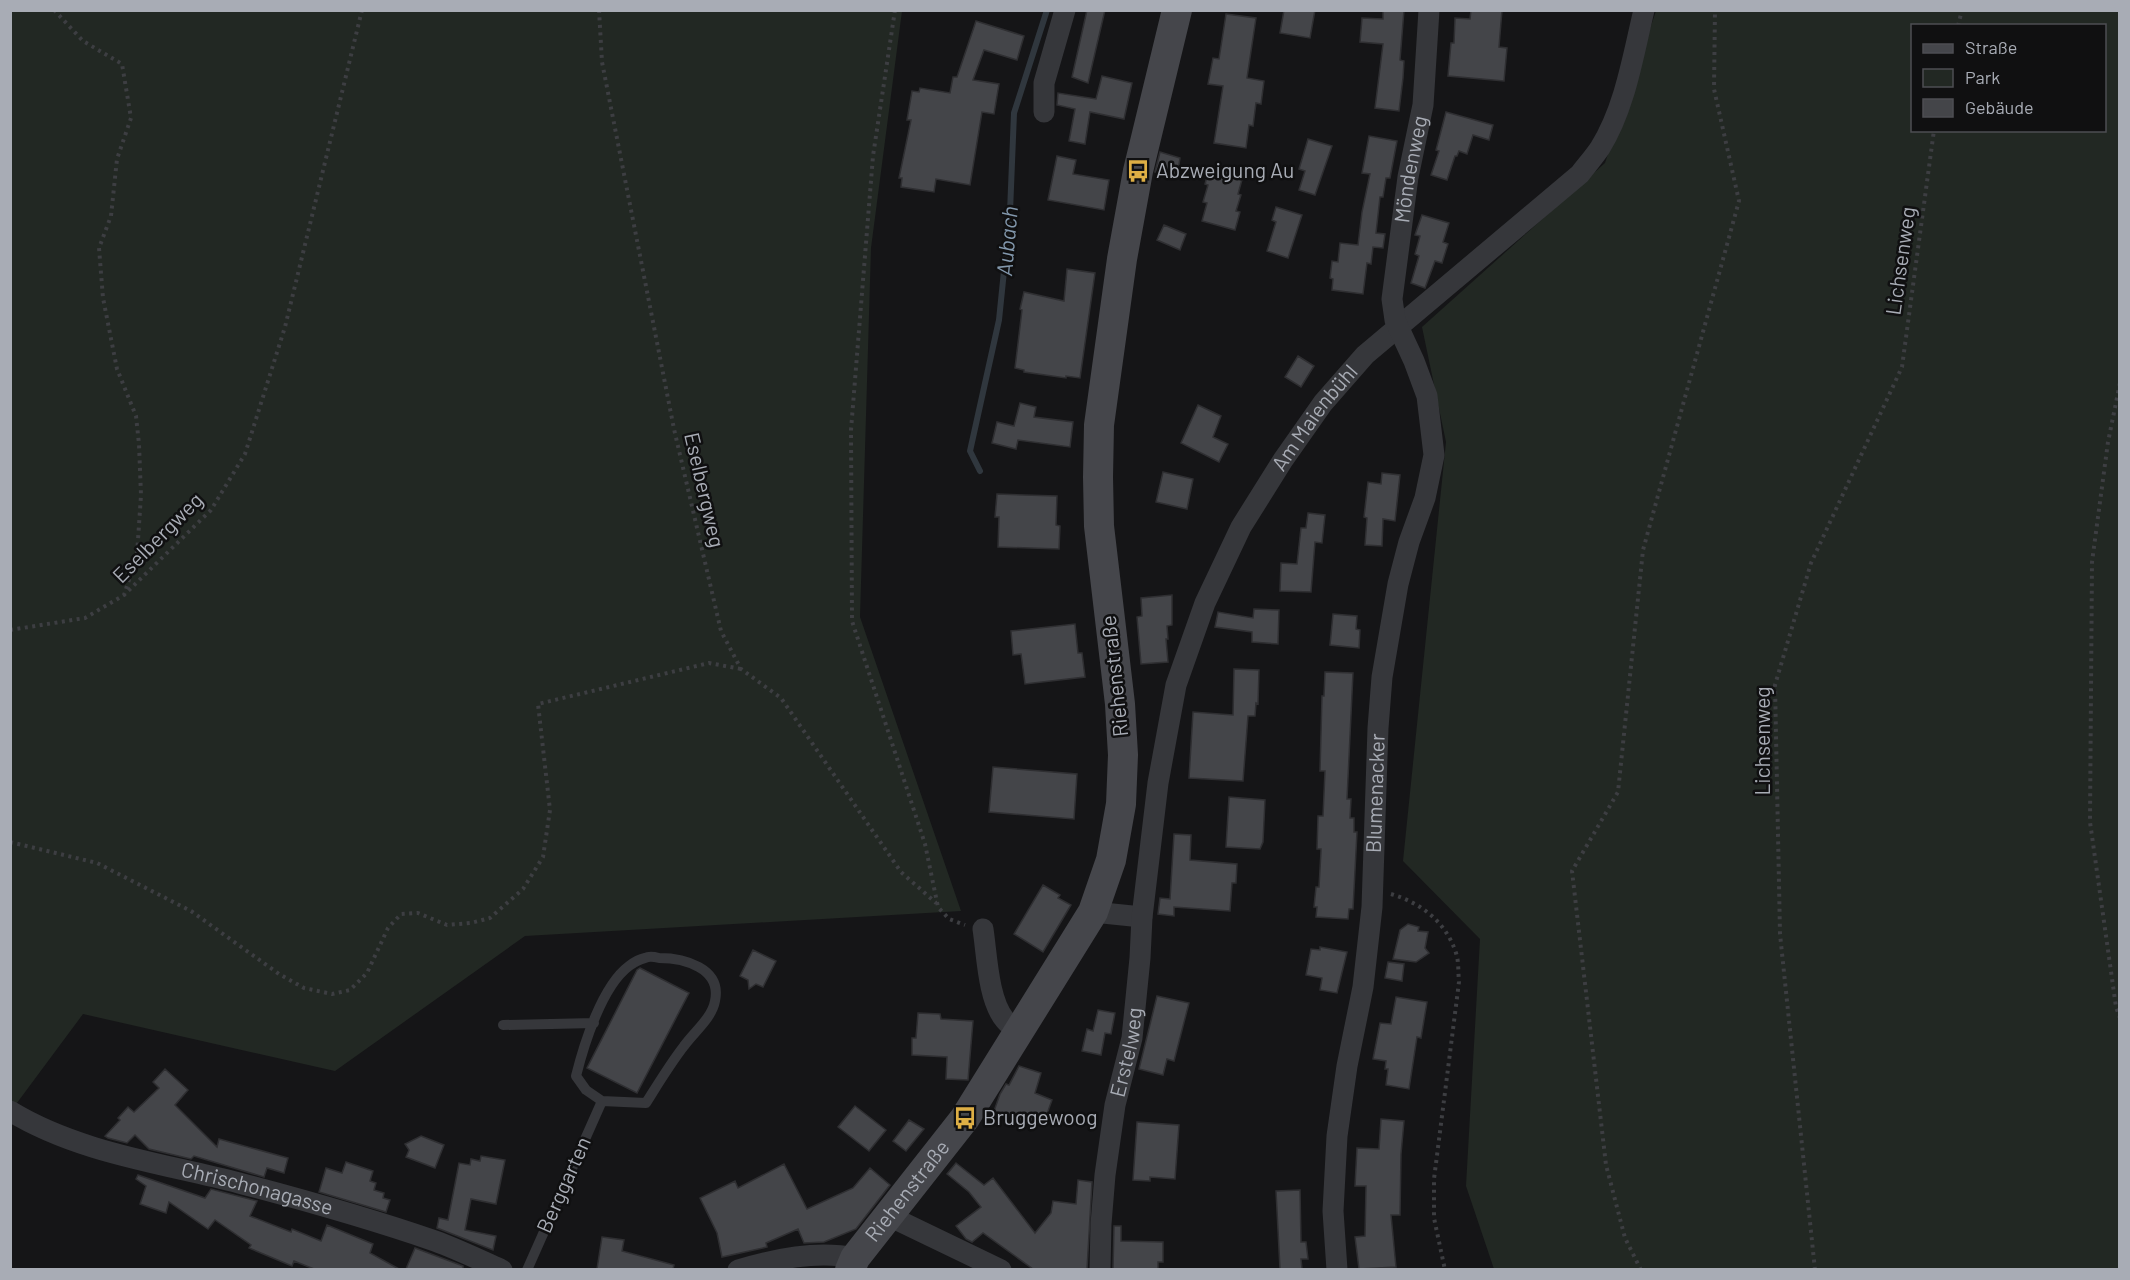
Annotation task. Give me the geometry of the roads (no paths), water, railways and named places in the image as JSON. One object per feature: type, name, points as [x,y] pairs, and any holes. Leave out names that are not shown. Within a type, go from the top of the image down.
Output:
[{"type":"street","points":[[1044,112],[1044,83],[1065,10]]},
{"type":"street","name":"Riehenstraße","points":[[853,1264],[965,1118],[1020,1033],[1093,912],[1111,860],[1121,804],[1123,755],[1120,705],[1099,526],[1099,425],[1122,259],[1138,171],[1177,10]]},
{"type":"street","name":"Möndenweg","points":[[1399,327],[1393,311],[1392,299],[1408,177],[1423,105],[1429,10]]},
{"type":"street","name":"Am Maienbühl","points":[[1142,917],[1158,783],[1176,685],[1205,603],[1241,526],[1323,403],[1365,355],[1580,174],[1600,147],[1616,114],[1628,78],[1644,10]]},
{"type":"street","name":"Blumenacker","points":[[1338,1269],[1333,1210],[1337,1136],[1347,1066],[1363,987],[1373,889],[1378,728],[1382,677],[1398,584],[1409,542],[1425,498],[1434,455],[1427,396],[1399,327]]},
{"type":"street","points":[[1093,912],[1142,917]]},
{"type":"street","name":"Erstelweg","points":[[1100,1269],[1105,1175],[1115,1105],[1132,1038],[1142,917]]},
{"type":"street","points":[[983,929],[992,994],[1005,1021],[1020,1033]]},
{"type":"street","name":"Chrischonagasse","points":[[10,1111],[59,1136],[97,1148],[240,1183],[381,1224],[437,1242],[502,1269]]},
{"type":"street","points":[[889,1216],[1001,1269]]},
{"type":"street","points":[[738,1269],[768,1261],[822,1254],[839,1255],[853,1264]]},
{"type":"lane","points":[[646,957],[671,958],[688,962],[705,970],[715,985],[715,1001],[711,1012],[683,1046],[646,1103],[602,1101],[586,1090],[576,1076],[583,1047],[609,988],[628,967],[646,957]]},
{"type":"lane","points":[[503,1025],[594,1023]]},
{"type":"lane","name":"Berggarten","points":[[527,1269],[602,1101]]},
{"type":"waterway","name":"Aubach","points":[[980,471],[970,451],[999,320],[1010,212],[1014,113],[1047,10]]},
{"type":"place","name":"Abzweigung Au","points":[[1138,171]]},
{"type":"place","name":"Bruggewoog","points":[[965,1118]]}]
